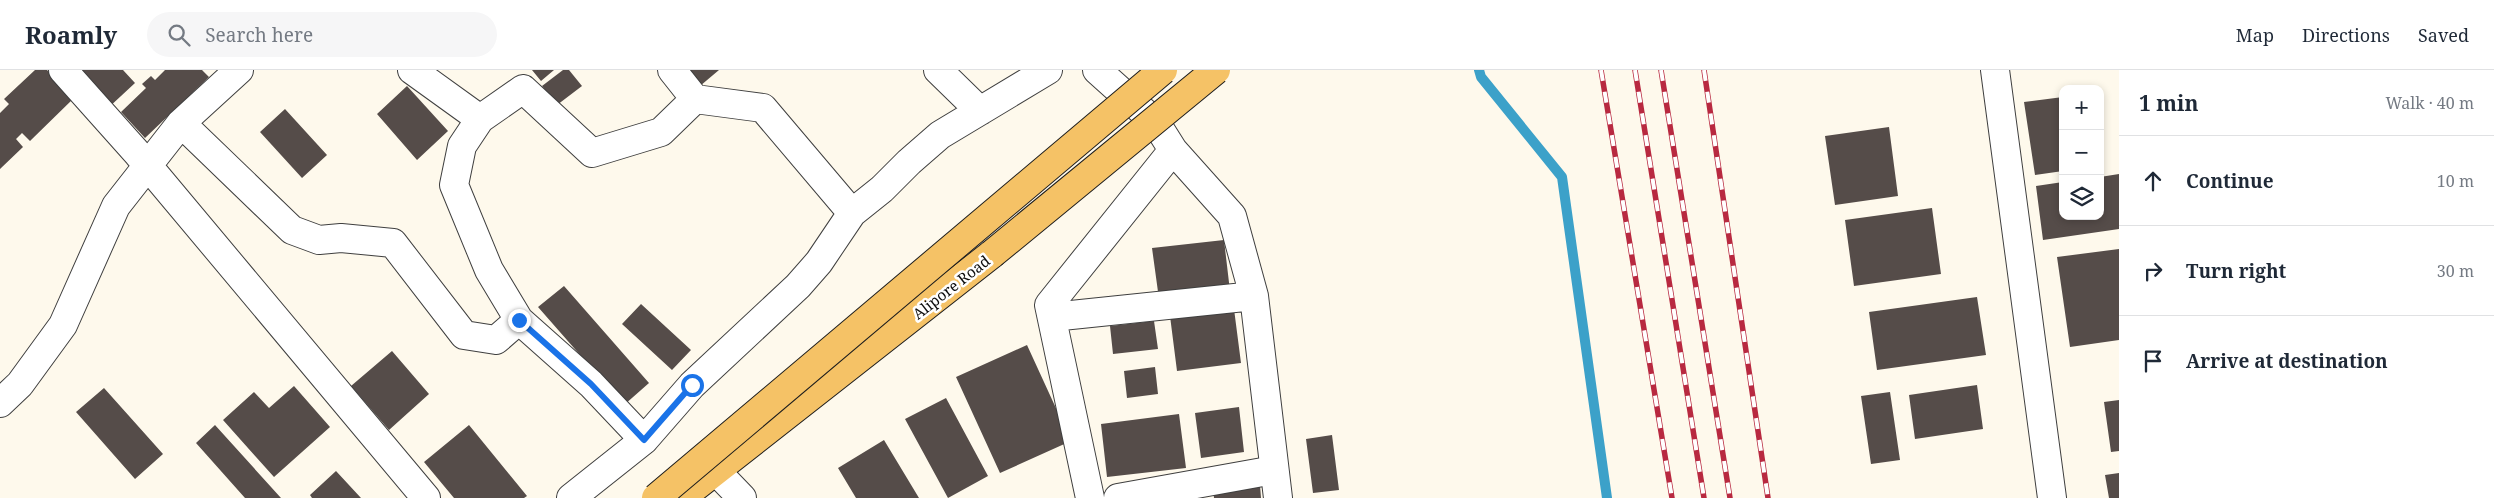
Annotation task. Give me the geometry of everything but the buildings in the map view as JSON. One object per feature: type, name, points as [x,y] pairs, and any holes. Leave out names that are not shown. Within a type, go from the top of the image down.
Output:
[{"type":"main road","name":"Alipore Road","points":[[656,498],[1163,70]]},
{"type":"main road","name":"Alipore Road","points":[[681,498],[992,254],[1216,70]]},
{"type":"street","points":[[62,70],[138,154],[426,498]]},
{"type":"street","points":[[0,403],[20,384],[63,324],[116,206],[181,123],[239,70]]},
{"type":"street","points":[[412,70],[480,119]]},
{"type":"street","points":[[672,70],[696,99],[763,108],[852,213]]},
{"type":"street","points":[[938,70],[980,111]]},
{"type":"street","points":[[571,498],[644,440],[692,385],[798,286],[819,262],[852,213],[882,189],[940,135],[1048,70]]},
{"type":"street","points":[[1097,70],[1156,123],[1173,150],[1232,216],[1254,296],[1278,498]]},
{"type":"street","points":[[1997,70],[2052,498]]},
{"type":"street","points":[[644,440],[591,384],[519,320],[489,270],[454,185],[462,146],[480,119],[523,89],[592,154],[661,132],[696,99]]},
{"type":"street","points":[[181,123],[292,230],[319,240],[342,238],[393,242],[464,335],[496,340],[519,320]]},
{"type":"street","points":[[1090,498],[1049,305],[1173,150]]},
{"type":"street","points":[[1052,316],[1254,296]]},
{"type":"street","points":[[715,470],[742,498]]},
{"type":"street","points":[[1118,498],[1274,470]]},
{"type":"waterway","points":[[1479,70],[1481,77],[1562,177],[1607,498]]},
{"type":"railway","points":[[1601,70],[1672,498]]},
{"type":"railway","points":[[1635,70],[1704,498]]},
{"type":"railway","points":[[1661,70],[1730,498]]},
{"type":"railway","points":[[1704,70],[1768,498]]},
{"type":"route","points":[[519,320],[591,384],[644,440],[692,385]]}]
